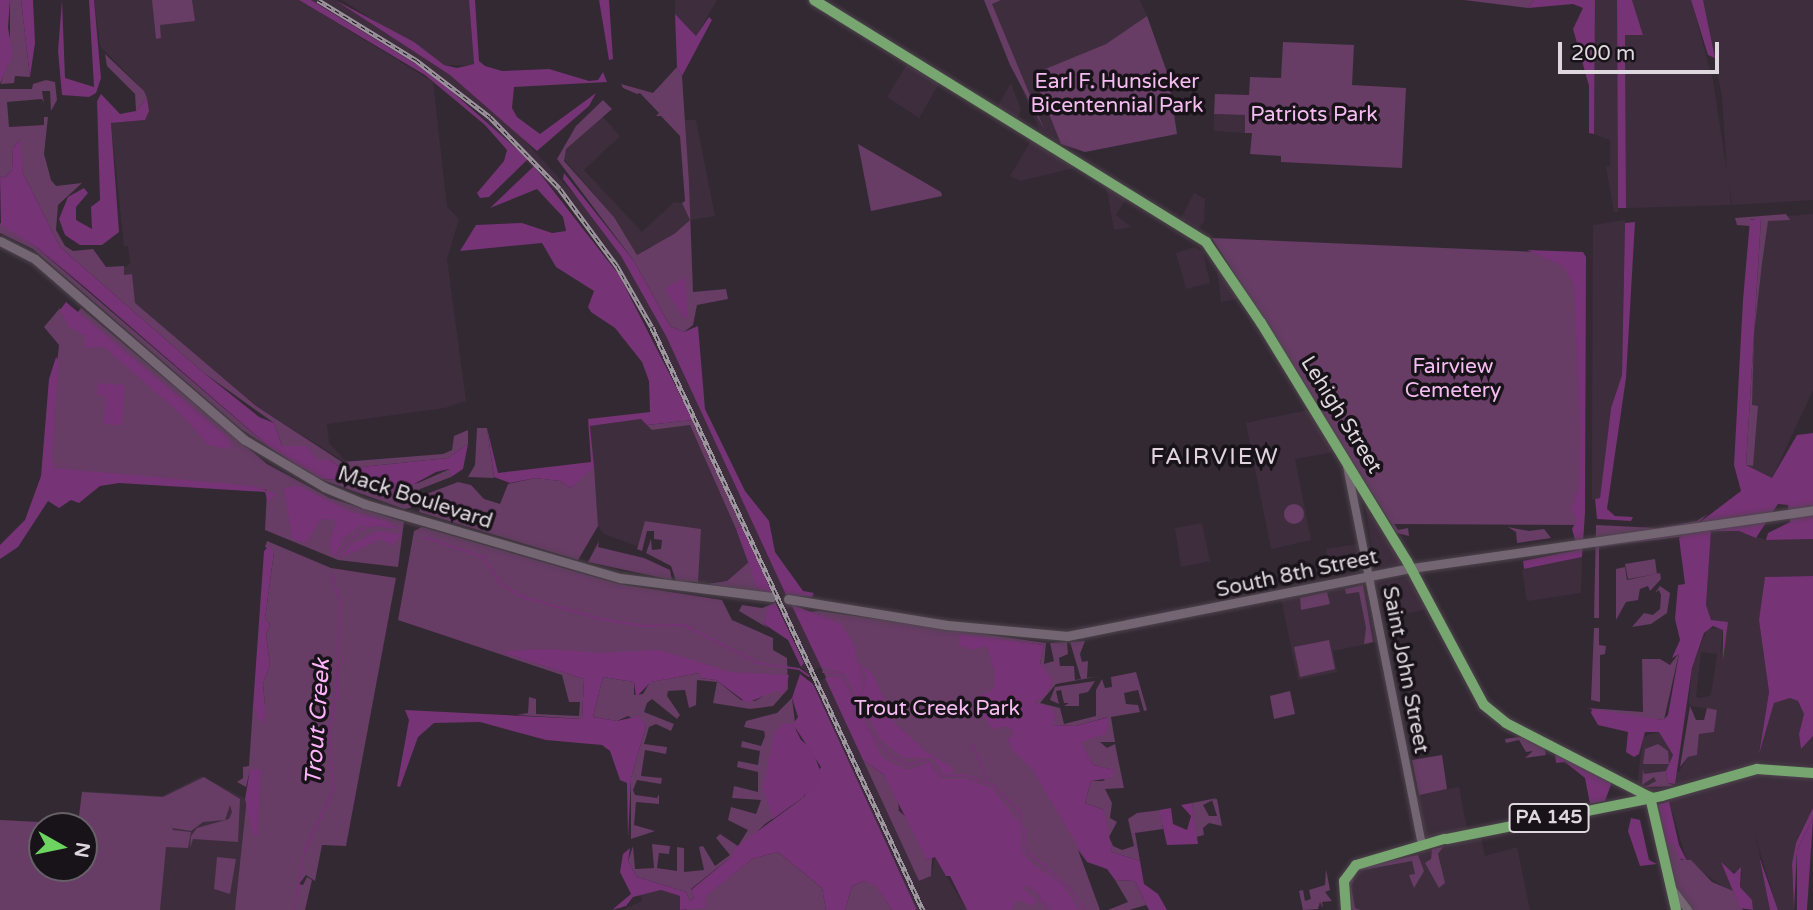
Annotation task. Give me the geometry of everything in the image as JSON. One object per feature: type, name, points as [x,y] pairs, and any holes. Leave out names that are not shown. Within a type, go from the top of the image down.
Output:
[{"type":"main road","name":"Lehigh Street","points":[[814,0],[1196,233],[1224,264],[1412,568],[1491,712],[1650,797]]},
{"type":"main road","name":"Mack Boulevard","points":[[0,241],[34,259],[245,440],[324,487],[365,503],[620,578],[772,597]]},
{"type":"main road","name":"South 8th Street","points":[[788,599],[947,625],[1061,636],[1412,568],[1813,510]]},
{"type":"main road","name":"PA 145","points":[[1346,910],[1346,874],[1360,863],[1407,853],[1422,844],[1650,797],[1757,769],[1813,773]]},
{"type":"main road","points":[[1650,797],[1675,910]]},
{"type":"street","name":"Saint John Street","points":[[1346,461],[1422,844]]},
{"type":"street","points":[[1359,526],[1365,503],[1371,504],[1383,522]]},
{"type":"street","points":[[1670,884],[1688,910]]},
{"type":"shaded area","points":[[0,0],[10,0],[8,28],[13,54],[0,84]]},
{"type":"shaded area","points":[[21,0],[33,0],[35,43],[30,77]]},
{"type":"shaded area","points":[[62,0],[65,78],[94,87],[89,0],[94,0],[101,78],[96,93],[89,97],[62,95],[58,51]]},
{"type":"shaded area","points":[[94,0],[299,0],[433,82],[447,207],[459,219],[447,259],[466,401],[445,408],[327,424],[329,443],[348,464],[256,406],[134,303],[132,274],[124,275],[123,268],[130,264],[128,246],[124,246],[111,123],[145,120],[144,91],[100,46]]},
{"type":"shaded area","points":[[299,0],[311,0],[431,73],[528,159],[489,197],[480,198],[477,193],[504,161],[507,150],[485,125],[425,75]]},
{"type":"shaded area","points":[[311,0],[335,0],[450,75],[498,112],[584,205],[621,256],[666,336],[786,595],[772,593],[642,315],[595,239],[563,199],[468,102],[431,73]]},
{"type":"shaded area","points":[[335,0],[414,42],[444,65],[457,68],[474,64],[469,0],[475,0],[479,61],[485,66],[502,71],[549,69],[589,81],[598,80],[603,72],[607,82],[514,87],[512,108],[517,117],[540,134],[596,93],[589,106],[537,151],[450,75]]},
{"type":"shaded area","points":[[342,0],[469,0],[474,65],[444,65]]},
{"type":"shaded area","points":[[599,0],[609,0],[613,59],[609,60]]},
{"type":"shaded area","points":[[675,0],[717,0],[696,36],[675,14]]},
{"type":"shaded area","points":[[984,0],[1140,0],[1147,16],[1106,44],[1033,74],[1061,144],[1039,129]]},
{"type":"shaded area","points":[[1533,0],[1595,0],[1594,134],[1589,133],[1589,86],[1573,29],[1583,8],[1573,4],[1528,8]]},
{"type":"shaded area","points":[[1595,0],[1617,0],[1618,212],[1614,212],[1606,167],[1610,166],[1610,140],[1594,134]]},
{"type":"shaded area","points":[[1617,0],[1632,0],[1643,35],[1625,35],[1626,208],[1618,208]]},
{"type":"shaded area","points":[[1632,0],[1691,0],[1713,81],[1727,172],[1722,97],[1703,0],[1813,0],[1813,200],[1732,205],[1729,182],[1731,205],[1626,208],[1625,35],[1643,34]]},
{"type":"shaded area","points":[[1691,0],[1703,0],[1715,58],[1708,55]]},
{"type":"shaded area","points":[[675,14],[696,36],[709,17],[712,20],[682,76],[677,67]]},
{"type":"shaded area","points":[[907,64],[940,82],[919,118],[887,97]]},
{"type":"shaded area","points":[[1011,83],[1021,110],[1017,118],[997,107]]},
{"type":"shaded area","points":[[101,94],[120,114],[136,111],[147,98],[149,111],[145,120],[111,123],[119,232],[102,245],[80,245],[65,235],[59,219],[68,197],[84,188],[88,193],[76,207],[76,220],[92,229],[91,207],[100,200],[97,101]]},
{"type":"shaded area","points":[[1214,114],[1245,115],[1245,133],[1214,131]]},
{"type":"shaded area","points":[[602,116],[620,136],[584,170],[642,232],[674,202],[682,203],[690,219],[685,120],[696,120],[715,216],[690,220],[655,249],[651,246],[637,255],[614,217],[563,158],[566,149]]},
{"type":"shaded area","points":[[1032,139],[1073,164],[1074,168],[1020,181],[1010,176]]},
{"type":"shaded area","points":[[20,140],[23,173],[60,247],[204,373],[259,417],[274,423],[282,446],[306,446],[318,460],[330,460],[342,469],[448,458],[468,444],[463,469],[451,477],[449,469],[436,472],[403,490],[388,489],[376,482],[320,479],[268,446],[87,289],[35,246],[1,225],[0,176],[5,178],[12,170],[13,148]]},
{"type":"shaded area","points":[[534,166],[619,275],[693,420],[647,425],[641,419],[590,426],[594,467],[571,488],[560,481],[535,478],[510,483],[494,477],[487,428],[498,473],[591,462],[588,419],[650,412],[649,381],[642,362],[615,328],[591,312],[588,307],[594,291],[556,267],[542,243],[460,251],[476,225],[522,223],[552,233],[566,231],[563,217],[537,189],[490,208]]},
{"type":"shaded area","points":[[564,173],[634,261],[670,326],[684,332],[698,326],[705,409],[745,491],[769,521],[775,552],[803,591],[814,593],[812,597],[786,595],[666,336],[621,256],[563,179]]},
{"type":"shaded area","points":[[1106,185],[1129,194],[1116,215],[1131,227],[1114,230]]},
{"type":"shaded area","points":[[1194,193],[1205,199],[1204,222],[1198,228],[1181,218]]},
{"type":"shaded area","points":[[1813,214],[1813,390],[1772,478],[1746,465],[1761,218]]},
{"type":"shaded area","points":[[1761,218],[1746,465],[1772,478],[1797,435],[1813,433],[1813,539],[1766,540],[1768,533],[1790,522],[1788,505],[1778,504],[1756,538],[1739,531],[1711,531],[1706,605],[1711,620],[1728,622],[1723,660],[1723,630],[1713,626],[1704,633],[1692,668],[1675,784],[1668,783],[1666,771],[1673,755],[1659,732],[1645,732],[1639,754],[1634,757],[1626,752],[1628,732],[1598,725],[1591,713],[1592,709],[1663,720],[1668,715],[1679,654],[1672,658],[1680,640],[1675,619],[1678,585],[1685,584],[1679,538],[1741,491],[1734,465],[1743,300],[1750,220]]},
{"type":"shaded area","points":[[1625,220],[1622,375],[1611,408],[1600,498],[1592,500],[1593,225]]},
{"type":"shaded area","points":[[1635,222],[1626,378],[1607,509],[1615,516],[1633,517],[1631,521],[1597,519],[1595,499],[1600,498],[1611,408],[1622,375],[1625,223]]},
{"type":"shaded area","points":[[1195,247],[1203,252],[1210,283],[1186,289],[1176,253]]},
{"type":"shaded area","points":[[1527,250],[1583,252],[1586,257],[1585,513],[1582,557],[1524,569],[1523,561],[1578,550],[1572,529],[1577,520],[1571,509],[1579,486],[1580,430],[1574,285],[1563,266]]},
{"type":"shaded area","points":[[1217,265],[1241,298],[1221,302]]},
{"type":"shaded area","points":[[685,277],[688,316],[684,319],[665,289]]},
{"type":"shaded area","points":[[66,302],[226,436],[231,444],[228,449],[208,445],[184,417],[104,347],[85,348],[85,336],[68,326],[60,310]]},
{"type":"shaded area","points":[[56,357],[59,361],[52,458],[55,468],[254,486],[276,494],[268,502],[265,492],[119,483],[100,486],[79,503],[71,500],[59,508],[48,501],[18,547],[0,559],[0,545],[25,520],[41,476],[49,379]]},
{"type":"shaded area","points":[[98,383],[125,385],[122,425],[104,424],[106,396],[97,395]]},
{"type":"shaded area","points":[[1308,410],[1335,452],[1295,459],[1311,540],[1271,549],[1246,423]]},
{"type":"shaded area","points":[[641,419],[653,430],[690,425],[750,561],[727,581],[696,583],[701,529],[646,521],[637,546],[604,534],[598,526],[590,426]]},
{"type":"shaded area","points":[[299,486],[351,512],[385,521],[397,528],[361,525],[343,539],[334,558],[329,545],[336,520],[321,519],[306,543],[292,539],[284,488]]},
{"type":"shaded area","points":[[1365,505],[1401,560],[1400,564],[1375,567]]},
{"type":"shaded area","points":[[1202,523],[1210,561],[1181,567],[1175,528]]},
{"type":"shaded area","points":[[742,526],[772,593],[759,592],[736,529]]},
{"type":"shaded area","points":[[378,531],[402,534],[392,546],[381,539],[339,559],[353,543]]},
{"type":"shaded area","points":[[1711,531],[1739,531],[1766,540],[1813,539],[1813,576],[1766,577],[1759,620],[1769,692],[1759,751],[1774,703],[1790,698],[1798,701],[1804,714],[1799,734],[1801,749],[1813,736],[1813,766],[1764,762],[1653,791],[1637,785],[1643,737],[1659,732],[1673,756],[1671,767],[1678,773],[1688,757],[1697,755],[1699,734],[1714,731],[1717,710],[1690,706],[1689,701],[1692,668],[1707,629],[1723,628],[1720,658],[1727,623],[1711,621],[1706,605]],"holes":[[[1701,652],[1717,654],[1711,695],[1696,697]]]},
{"type":"shaded area","points":[[1357,544],[1361,562],[1330,568],[1326,549]]},
{"type":"shaded area","points":[[269,546],[274,552],[265,619],[270,624],[266,635],[270,665],[263,684],[266,717],[260,724],[253,706],[264,551]]},
{"type":"shaded area","points":[[1582,557],[1581,593],[1527,601],[1522,570]]},
{"type":"shaded area","points":[[1813,576],[1813,736],[1801,749],[1799,734],[1804,714],[1798,701],[1790,698],[1774,703],[1759,754],[1769,692],[1759,620],[1765,577]]},
{"type":"shaded area","points":[[1410,577],[1428,609],[1386,618],[1379,583]]},
{"type":"shaded area","points":[[1363,583],[1377,642],[1333,651],[1337,672],[1298,680],[1281,599]]},
{"type":"shaded area","points":[[775,602],[791,604],[821,667],[808,673],[801,668],[804,663]]},
{"type":"shaded area","points":[[775,602],[804,663],[801,667],[788,640],[764,624],[767,608]]},
{"type":"shaded area","points":[[791,604],[841,624],[855,647],[857,662],[873,674],[894,722],[925,751],[953,768],[952,774],[943,774],[933,758],[903,758],[880,739],[860,703],[867,678],[863,667],[859,666],[863,686],[857,699],[845,674],[821,667]]},
{"type":"shaded area","points":[[959,634],[1044,645],[1040,663],[1053,680],[1046,695],[1035,702],[1052,708],[1056,716],[1052,725],[1075,726],[1109,717],[1106,734],[1081,742],[1093,765],[1115,770],[1112,778],[1091,781],[1085,803],[1104,810],[1112,852],[1140,861],[1144,884],[1158,894],[1167,910],[1149,910],[1135,881],[1115,880],[1107,869],[1087,862],[1031,767],[1013,751],[1008,740],[1014,732],[1007,726],[993,729],[974,707],[974,700],[994,688],[994,671],[987,646],[971,650],[959,645]]},
{"type":"shaded area","points":[[546,649],[598,653],[660,650],[730,672],[789,675],[784,694],[776,691],[747,703],[716,680],[701,678],[699,673],[651,682],[636,697],[634,682],[603,677],[593,717],[617,721],[639,716],[646,726],[631,778],[628,838],[627,783],[620,780],[610,751],[602,745],[546,740],[480,722],[434,723],[418,737],[400,787],[397,786],[409,720],[405,710],[582,719],[584,679],[501,652]]},
{"type":"shaded area","points":[[800,674],[813,684],[917,910],[892,910],[875,885],[864,881],[852,886],[845,910],[826,910],[822,888],[778,852],[752,859],[706,896],[705,908],[680,910],[680,896],[661,890],[633,897],[626,906],[612,910],[631,894],[620,872],[623,854],[630,848],[628,861],[637,877],[686,892],[690,901],[694,898],[691,890],[731,857],[735,848],[804,797],[821,767],[793,724],[798,717],[792,698]]},
{"type":"shaded area","points":[[833,675],[842,679],[883,758],[908,770],[928,763],[941,779],[967,779],[993,789],[1021,825],[1022,850],[1030,862],[1062,884],[1079,910],[1052,910],[1029,884],[1023,888],[1036,899],[1034,906],[1017,900],[1011,910],[967,910],[950,876],[946,876],[935,857],[927,860],[884,775],[863,760],[825,678]]},
{"type":"shaded area","points":[[825,678],[919,881],[931,876],[935,857],[967,910],[917,910],[813,684]]},
{"type":"shaded area","points":[[783,723],[793,724],[801,740],[812,749],[821,773],[814,788],[773,819],[763,789],[774,734]]},
{"type":"shaded area","points":[[1555,753],[1612,782],[1605,801],[1590,804],[1585,778],[1565,762],[1556,763]]},
{"type":"shaded area","points":[[261,769],[257,837],[253,835],[245,799],[250,770]]},
{"type":"shaded area","points":[[1782,772],[1813,779],[1813,808],[1792,864],[1794,910],[1778,910],[1754,833],[1770,910],[1753,910],[1752,900],[1740,887],[1742,872],[1729,871],[1736,896],[1687,861],[1668,798],[1745,776]]},
{"type":"shaded area","points":[[201,776],[252,802],[248,910],[0,910],[0,820],[28,821],[28,882],[98,882],[98,812],[79,812],[82,791],[162,796]]},
{"type":"shaded area","points":[[1459,787],[1469,839],[1481,837],[1485,856],[1517,847],[1530,910],[1349,910],[1346,885],[1361,864],[1429,850],[1416,795]]},
{"type":"shaded area","points":[[1669,801],[1679,845],[1687,861],[1679,858],[1674,844],[1666,844],[1657,805]]},
{"type":"shaded area","points":[[1192,803],[1198,844],[1167,845],[1159,810],[1171,808],[1173,824],[1187,830],[1191,816],[1181,805]]},
{"type":"shaded area","points":[[1813,808],[1813,818],[1797,850],[1794,910],[1792,864],[1796,843]]},
{"type":"shaded area","points":[[1631,818],[1640,820],[1649,860],[1657,864],[1640,866],[1628,831]]},
{"type":"shaded area","points":[[1813,818],[1807,910],[1797,910],[1797,850]]},
{"type":"shaded area","points":[[1754,831],[1760,859],[1778,910],[1770,910]]},
{"type":"shaded area","points":[[1721,862],[1734,874],[1741,867],[1740,887],[1752,900],[1753,910],[1740,908]]},
{"type":"shaded area","points":[[661,890],[680,896],[680,910],[623,910],[642,901],[641,895]]},
{"type":"green space","points":[[10,0],[21,0],[30,77],[15,76],[14,83],[1,84],[10,50]]},
{"type":"green space","points":[[152,0],[192,0],[195,21],[160,25],[161,38],[156,39]]},
{"type":"green space","points":[[984,0],[1001,0],[992,4],[1044,129],[1010,65]]},
{"type":"green space","points":[[1464,0],[1533,0],[1528,8]]},
{"type":"green space","name":"Earl F. Hunsicker Bicentennial Park","points":[[1147,16],[1168,75],[1177,134],[1085,152],[1061,144],[1033,74],[1106,44]]},
{"type":"green space","name":"Patriots Park","points":[[1283,42],[1354,45],[1352,85],[1406,88],[1402,168],[1281,162],[1281,156],[1250,154],[1252,133],[1245,133],[1245,115],[1214,114],[1215,94],[1249,95],[1250,77],[1281,78]]},
{"type":"green space","points":[[105,54],[144,91],[147,98],[136,111],[135,94],[107,66]]},
{"type":"green space","points":[[677,67],[682,76],[689,183],[693,292],[726,289],[728,299],[697,305],[693,325],[684,332],[670,326],[634,261],[557,159],[576,126],[603,100],[612,109],[566,149],[564,161],[614,217],[637,255],[674,234],[690,220],[682,203],[685,201],[680,136],[661,116],[656,116],[659,113],[640,93],[623,88],[621,84],[653,93]]},
{"type":"green space","points":[[46,80],[55,82],[57,100],[51,111],[50,91],[42,91],[44,103],[42,99],[7,102],[9,127],[44,125],[44,117],[48,117],[44,154],[51,180],[56,186],[82,183],[58,205],[56,230],[65,246],[73,251],[93,249],[106,267],[124,266],[124,275],[132,274],[135,303],[256,406],[342,462],[443,454],[452,450],[454,436],[468,430],[468,444],[448,458],[342,469],[330,460],[318,460],[282,446],[274,423],[204,373],[60,247],[23,173],[19,141],[13,148],[12,170],[5,178],[0,176],[0,89],[32,89],[33,84]]},
{"type":"green space","points":[[858,144],[941,192],[942,196],[871,211]]},
{"type":"green space","points":[[1786,214],[1790,220],[1768,221],[1754,334],[1752,405],[1758,406],[1753,466],[1746,465],[1761,219],[1751,219],[1750,226],[1737,225],[1735,218]]},
{"type":"green space","points":[[0,223],[35,246],[268,446],[301,463],[303,469],[241,429],[33,249],[0,233]]},
{"type":"green space","name":"Fairview Cemetery","points":[[1212,238],[1584,254],[1581,525],[1394,524],[1398,530],[1408,528],[1409,536],[1397,533]]},
{"type":"green space","points":[[60,308],[68,325],[81,308],[267,464],[330,498],[404,522],[398,567],[338,560],[265,530],[267,490],[46,470],[59,345],[44,327]]},
{"type":"green space","points":[[693,420],[742,526],[736,529],[690,425],[652,430],[647,425]]},
{"type":"green space","points":[[477,428],[487,428],[494,478],[468,477],[475,465]]},
{"type":"green space","points":[[589,467],[594,467],[598,526],[578,560],[419,512],[424,495],[458,482],[471,485],[484,499],[500,504],[508,484],[535,478],[560,481],[571,488]]},
{"type":"green space","points":[[450,469],[451,477],[420,489],[410,508],[404,509],[320,479],[376,482],[388,489],[418,483]]},
{"type":"green space","points":[[1290,504],[1298,504],[1304,514],[1298,524],[1290,524],[1284,518],[1284,510]]},
{"type":"green space","points":[[1707,514],[1686,536],[1599,547],[1599,618],[1594,618],[1596,525],[1657,528],[1697,521]]},
{"type":"green space","points":[[645,521],[701,529],[698,582],[676,581],[671,566],[646,553],[651,539],[652,550],[661,549],[662,540],[654,539],[654,531],[647,531],[642,551],[637,549]]},
{"type":"green space","points":[[422,527],[619,584],[722,600],[732,620],[773,638],[773,650],[787,658],[788,689],[773,706],[750,709],[713,703],[717,682],[697,680],[696,705],[689,708],[685,690],[668,691],[667,696],[680,715],[677,719],[652,699],[647,703],[644,712],[674,724],[671,731],[656,724],[649,727],[644,744],[667,747],[666,754],[645,750],[641,776],[662,778],[661,784],[637,780],[633,790],[635,795],[657,798],[659,794],[659,804],[636,802],[634,825],[655,831],[631,839],[631,778],[646,726],[628,716],[617,721],[593,717],[603,677],[634,682],[634,695],[643,694],[650,682],[700,673],[701,678],[716,680],[741,700],[755,701],[787,682],[503,652],[584,679],[582,719],[517,715],[528,713],[529,697],[536,699],[536,714],[579,716],[580,702],[569,702],[562,675],[398,620],[414,531]]},
{"type":"green space","points":[[1508,527],[1529,531],[1544,529],[1551,538],[1517,543],[1516,532]]},
{"type":"green space","points":[[267,541],[331,568],[396,578],[346,846],[322,845],[315,881],[306,875],[299,884],[303,885],[307,877],[312,880],[305,910],[235,910],[250,770],[246,787],[237,782],[243,778],[243,767],[249,766],[253,706],[265,706],[263,684],[270,665],[266,635],[270,624],[265,619],[274,552],[265,547]]},
{"type":"green space","points":[[599,541],[598,547],[644,558],[670,570],[672,580],[588,562]]},
{"type":"green space","points":[[1655,559],[1657,574],[1628,579],[1625,564]]},
{"type":"green space","points":[[750,561],[759,592],[707,584],[727,581]]},
{"type":"green space","points":[[1625,567],[1627,580],[1660,573],[1661,579],[1650,591],[1648,586],[1640,589],[1638,600],[1626,602],[1616,620],[1616,569]]},
{"type":"green space","points":[[1363,585],[1373,642],[1364,644],[1366,628],[1359,592],[1346,594],[1345,589]]},
{"type":"green space","points":[[1660,586],[1670,593],[1667,613],[1651,624],[1632,627],[1644,613],[1653,615],[1660,609],[1661,595],[1659,590],[1655,593]]},
{"type":"green space","points":[[1327,592],[1330,604],[1301,610],[1300,598]]},
{"type":"green space","points":[[772,604],[764,624],[768,628],[739,611],[742,605],[762,608]]},
{"type":"green space","name":"Trout Creek Park","points":[[820,611],[1046,643],[1044,664],[1054,661],[1050,643],[1067,642],[1068,654],[1059,658],[1060,666],[1074,666],[1075,680],[1081,679],[1070,642],[1085,641],[1080,654],[1082,662],[1088,661],[1087,678],[1101,676],[1056,684],[1040,703],[1060,708],[1064,724],[1096,716],[1096,690],[1102,679],[1105,688],[1112,687],[1111,677],[1136,672],[1147,710],[1144,711],[1138,690],[1124,693],[1126,704],[1138,705],[1140,712],[1111,717],[1115,742],[1100,742],[1107,748],[1115,744],[1124,788],[1105,789],[1112,803],[1110,818],[1117,822],[1109,837],[1113,846],[1122,850],[1134,846],[1128,819],[1137,813],[1161,810],[1163,829],[1135,833],[1140,861],[1112,852],[1104,826],[1104,810],[1085,803],[1091,781],[1103,781],[1114,770],[1093,765],[1080,742],[1108,717],[1075,726],[1052,725],[1035,701],[1046,673],[1040,663],[1044,645],[1017,642],[1072,835],[1087,862],[1078,850],[1100,910],[974,910],[900,782],[865,758],[821,667],[820,616],[805,612]]},
{"type":"green space","points":[[1594,628],[1599,628],[1599,645],[1606,646],[1605,654],[1600,655],[1600,702],[1591,700]]},
{"type":"green space","points":[[1329,640],[1335,669],[1300,677],[1294,647]]},
{"type":"green space","points":[[1679,653],[1664,720],[1621,716],[1588,708],[1643,712],[1642,659],[1660,659],[1670,665]]},
{"type":"green space","points":[[1095,681],[1088,692],[1079,694],[1079,706],[1064,706],[1069,703],[1064,703],[1061,690],[1056,691],[1059,704],[1050,700],[1055,687]]},
{"type":"green space","points":[[1290,691],[1295,714],[1274,719],[1270,696]]},
{"type":"green space","points":[[792,698],[804,797],[765,824],[731,857],[691,889],[694,898],[690,901],[686,892],[637,877],[628,861],[633,846],[635,869],[654,868],[652,844],[670,846],[669,854],[659,853],[657,868],[677,871],[677,847],[684,848],[684,872],[704,870],[699,847],[703,846],[715,866],[730,855],[716,838],[720,834],[738,846],[748,830],[728,820],[731,807],[756,814],[761,800],[732,798],[734,786],[758,792],[758,772],[737,767],[738,761],[758,765],[760,751],[741,747],[742,741],[761,746],[765,736],[764,731],[744,727],[746,721],[777,713]]},
{"type":"green space","points":[[1690,706],[1696,720],[1704,720],[1707,708],[1717,710],[1714,732],[1699,734],[1697,755],[1688,757],[1680,767]]},
{"type":"green space","points":[[1525,736],[1544,746],[1546,755],[1525,758],[1533,751],[1526,752],[1519,740],[1506,743],[1505,739]]},
{"type":"green space","points":[[1658,744],[1668,751],[1669,764],[1643,764],[1645,749]]},
{"type":"green space","points":[[1442,755],[1447,789],[1419,795],[1412,760]]},
{"type":"green space","points":[[863,760],[884,775],[898,799],[899,811],[912,822],[927,860],[932,858],[931,876],[919,881]]},
{"type":"green space","points":[[1643,769],[1644,774],[1666,771],[1668,783],[1674,786],[1645,787],[1656,781],[1654,777],[1642,785]]},
{"type":"green space","points":[[204,777],[240,799],[238,842],[193,839],[190,848],[191,836],[197,828],[229,819],[232,812],[230,805],[225,820],[203,822],[191,831],[172,828],[191,832],[188,848],[166,847],[160,910],[0,910],[0,820],[28,821],[28,882],[98,882],[98,812],[80,812],[82,792],[163,797]]},
{"type":"green space","points":[[1217,798],[1214,800],[1217,799],[1222,826],[1209,823],[1203,828],[1204,835],[1196,837],[1192,803]],"holes":[[[1212,800],[1217,816],[1209,816],[1203,805]]]},
{"type":"green space","points":[[1666,844],[1675,844],[1681,860],[1691,860],[1712,882],[1733,891],[1743,910],[1691,910],[1676,889]]},
{"type":"green space","points":[[1443,847],[1438,854],[1445,883],[1439,888],[1425,863],[1431,859],[1432,849]]},
{"type":"green space","points":[[778,852],[822,888],[826,910],[686,910],[752,859]]},
{"type":"green space","points":[[1418,855],[1424,871],[1414,888],[1409,875],[1415,874],[1412,861],[1357,871],[1351,886],[1355,908],[1360,910],[1351,910],[1348,882],[1352,874],[1362,866]]},
{"type":"green space","points":[[217,857],[236,859],[230,894],[214,889]]},
{"type":"green space","points":[[1326,869],[1330,890],[1325,892],[1332,901],[1322,902],[1323,908],[1320,902],[1318,909],[1303,910],[1299,891],[1303,890],[1305,901],[1311,899],[1309,890],[1325,885]]},
{"type":"green space","points":[[1115,880],[1135,881],[1149,910],[1146,905],[1129,910],[1108,910],[1128,902]]},
{"type":"green space","points":[[864,881],[875,884],[892,910],[845,910],[852,886]]},
{"type":"waterway","name":"Trout Creek","points":[[337,555],[360,530],[374,525],[397,528]]},
{"type":"waterway","name":"Trout Creek","points":[[424,537],[483,557],[499,582],[520,596],[600,619],[643,626],[684,625],[758,663],[799,669],[809,676]]},
{"type":"waterway","name":"Trout Creek","points":[[294,910],[305,849],[333,791],[329,732],[337,692],[340,603],[331,574]]},
{"type":"waterway","points":[[857,704],[866,685],[860,666]]},
{"type":"waterway","name":"Trout Creek","points":[[823,672],[841,673],[868,729],[889,755],[907,765],[926,760],[941,776],[964,775],[993,785],[1020,811],[1028,852],[1068,887],[1085,910]]},
{"type":"waterway","points":[[972,745],[987,779]]},
{"type":"waterway","points":[[1026,886],[1038,893],[1047,910]]},
{"type":"railway","points":[[318,0],[416,60],[490,117],[560,189],[617,266],[652,327],[923,910]]},
{"type":"district","name":"FAIRVIEW","points":[[1215,457]]}]
